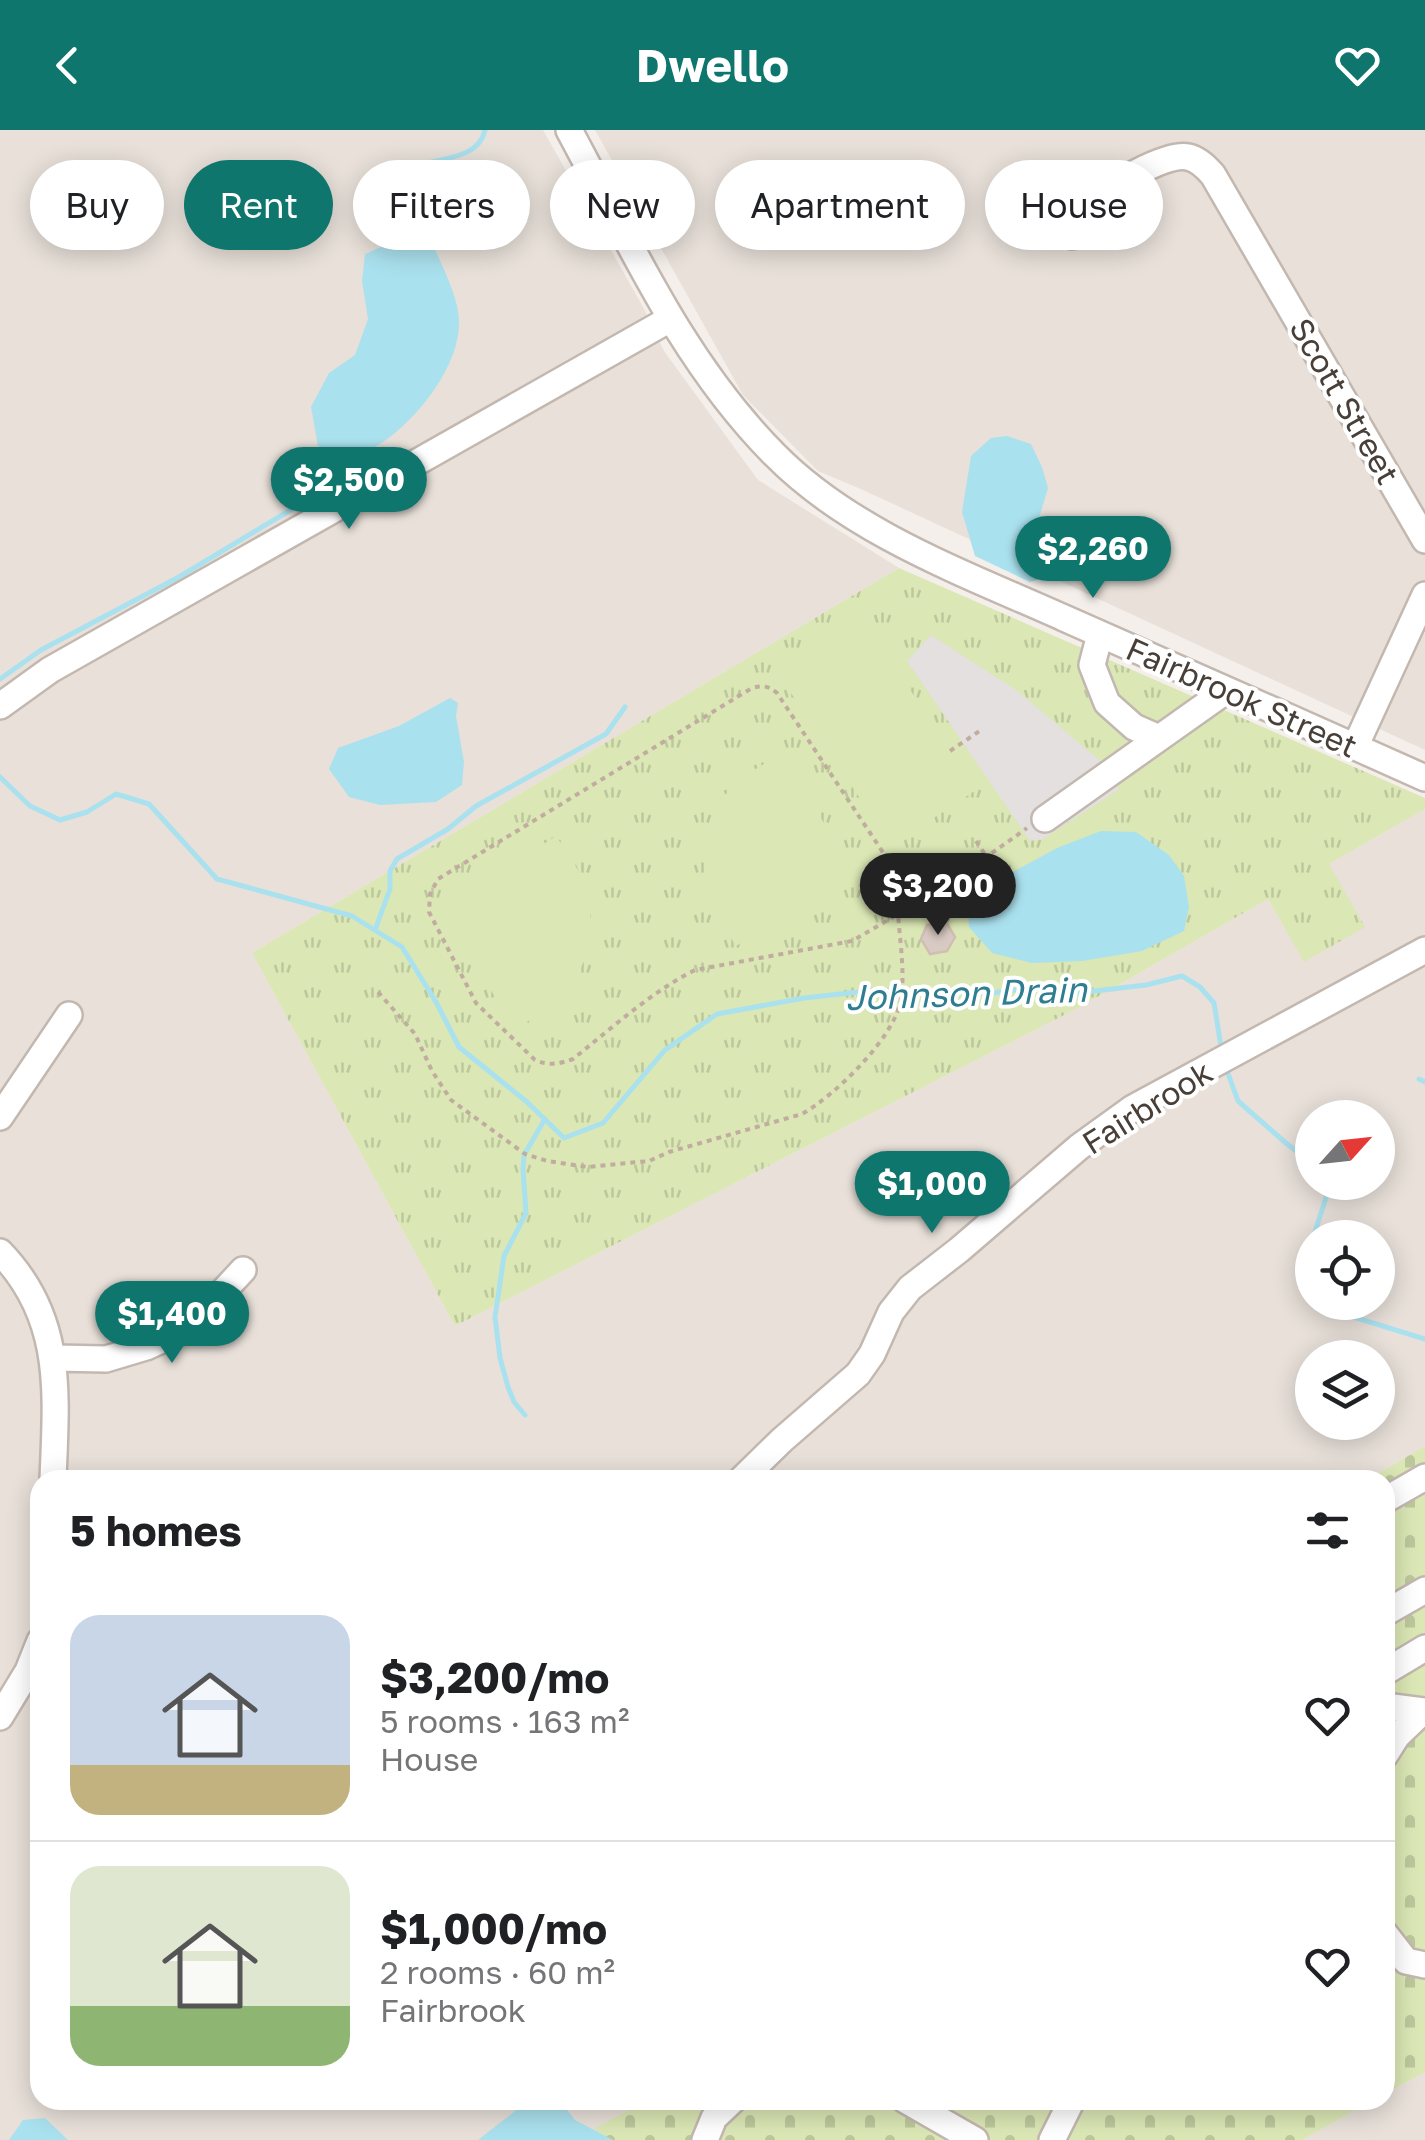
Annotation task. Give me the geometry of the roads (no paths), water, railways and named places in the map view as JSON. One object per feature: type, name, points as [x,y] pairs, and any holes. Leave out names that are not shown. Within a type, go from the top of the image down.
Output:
[{"type":"street","name":"Fairbrook Street","points":[[569,130],[670,319],[696,359],[753,432],[830,502],[948,566],[1425,778]]},
{"type":"street","name":"Scott Street","points":[[1163,160],[1189,157],[1213,175],[1425,540]]},
{"type":"street","points":[[0,706],[60,664],[670,319]]},
{"type":"street","points":[[1355,747],[1425,596]]},
{"type":"street","points":[[1100,634],[1092,665],[1107,703],[1134,727],[1159,738]]},
{"type":"street","points":[[1039,821],[1227,690]]},
{"type":"street","name":"Fairbrook","points":[[750,1470],[858,1374],[891,1312],[910,1288],[1079,1147],[1133,1108],[1425,950]]},
{"type":"street","points":[[0,1118],[70,1014]]},
{"type":"street","points":[[0,1252],[36,1301],[50,1339],[56,1392],[53,1470]]},
{"type":"street","points":[[54,1358],[106,1359],[146,1347],[190,1327],[243,1270]]},
{"type":"street","points":[[1395,1494],[1425,1477]]},
{"type":"street","points":[[1395,1606],[1425,1590]]},
{"type":"street","points":[[1395,1666],[1425,1648]]},
{"type":"street","points":[[0,1717],[30,1666]]},
{"type":"street","points":[[1395,1707],[1424,1711]]},
{"type":"street","points":[[1395,1738],[1424,1711]]},
{"type":"street","points":[[1395,1947],[1406,1961],[1425,1965]]},
{"type":"street","points":[[705,2140],[714,2118],[723,2110]]},
{"type":"street","points":[[922,2110],[975,2140]]},
{"type":"street","points":[[1052,2140],[1067,2110]]},
{"type":"water","points":[[374,250],[435,250],[456,302],[458,337],[446,370],[426,401],[390,437],[350,461],[318,446],[311,407],[329,373],[355,355],[368,319],[362,281],[365,254]]},
{"type":"water","points":[[1007,436],[1031,444],[1048,488],[1040,515],[1053,568],[1048,577],[1030,582],[975,556],[962,512],[971,456],[991,438]]},
{"type":"water","points":[[450,698],[458,703],[456,716],[464,762],[462,785],[436,802],[380,805],[349,797],[329,769],[338,748],[399,726]]},
{"type":"water","points":[[1101,831],[1136,832],[1169,855],[1184,876],[1189,907],[1184,931],[1142,951],[1082,961],[1032,963],[992,953],[969,927],[968,907],[987,886],[1057,848]]},
{"type":"water","points":[[516,2110],[567,2110],[575,2120],[613,2140],[478,2140]]},
{"type":"water","points":[[45,2118],[68,2140],[9,2140],[23,2120]]},
{"type":"waterway","points":[[440,160],[476,146],[485,130]]},
{"type":"waterway","points":[[0,679],[41,650],[179,577],[292,509],[307,485],[338,453]]},
{"type":"waterway","points":[[375,930],[390,889],[390,871],[397,859],[448,829],[476,806],[606,734],[625,707]]},
{"type":"waterway","name":"Johnson Drain","points":[[0,777],[30,806],[60,820],[87,812],[116,794],[149,804],[217,879],[352,916],[402,947],[459,1047],[564,1138],[603,1123],[665,1050],[717,1014],[804,998],[877,990],[992,993],[1041,987],[1069,994],[1146,985],[1182,976],[1200,987],[1214,1003],[1222,1053]]},
{"type":"waterway","name":"Johnson Drain","points":[[1226,1068],[1238,1101],[1295,1150]]},
{"type":"waterway","points":[[1419,1079],[1425,1082]]},
{"type":"waterway","points":[[525,1415],[508,1387],[495,1317],[504,1256],[526,1213],[524,1155],[545,1119]]},
{"type":"waterway","name":"Johnson Drain","points":[[1319,1220],[1325,1200]]},
{"type":"waterway","name":"Johnson Drain","points":[[1363,1320],[1425,1339]]}]
